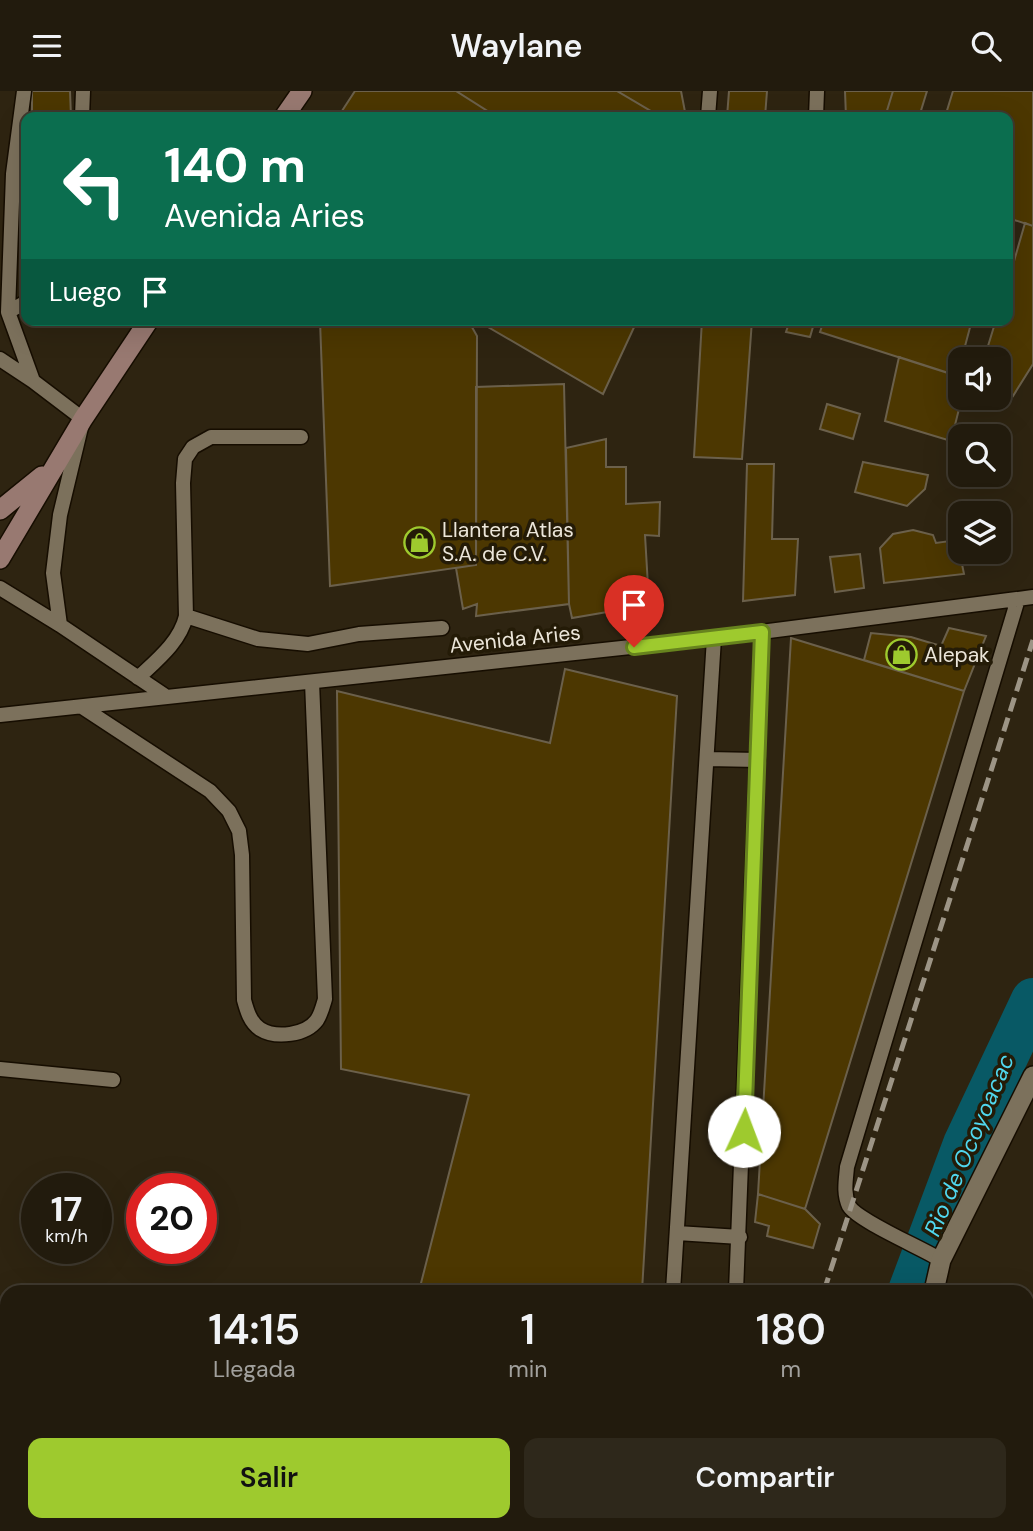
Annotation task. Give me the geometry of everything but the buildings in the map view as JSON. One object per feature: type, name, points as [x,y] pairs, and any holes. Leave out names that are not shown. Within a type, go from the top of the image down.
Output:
[{"type":"main road","points":[[287,112],[302,91]]},
{"type":"main road","points":[[0,559],[83,419],[145,326]]},
{"type":"main road","points":[[0,510],[59,461]]},
{"type":"street","points":[[934,1285],[934,1256],[1033,1076]]},
{"type":"lane","points":[[21,112],[24,91]]},
{"type":"lane","points":[[82,112],[83,91]]},
{"type":"lane","points":[[708,112],[710,91]]},
{"type":"lane","points":[[816,112],[817,91]]},
{"type":"lane","points":[[21,114],[13,174],[8,312],[33,381]]},
{"type":"lane","points":[[8,312],[21,305]]},
{"type":"lane","points":[[0,359],[83,419],[60,515],[53,573],[61,625]]},
{"type":"lane","points":[[138,678],[167,650],[183,628],[186,616],[183,483],[185,459],[193,447],[211,437],[301,437]]},
{"type":"lane","points":[[0,588],[61,625],[167,698]]},
{"type":"lane","name":"Avenida Aries","points":[[0,715],[715,638],[1033,597]]},
{"type":"lane","points":[[934,1256],[850,1207],[845,1189],[847,1167],[1018,599]]},
{"type":"lane","points":[[186,616],[258,639],[308,644],[359,633],[442,628]]},
{"type":"lane","points":[[736,1285],[762,632]]},
{"type":"lane","points":[[673,1285],[715,638]]},
{"type":"lane","points":[[82,707],[211,791],[229,811],[239,831],[242,855],[244,1000],[249,1018],[261,1030],[286,1035],[309,1028],[319,1018],[325,999],[313,682]]},
{"type":"lane","points":[[707,759],[758,759]]},
{"type":"lane","points":[[0,1069],[113,1080]]},
{"type":"lane","points":[[677,1233],[740,1237]]},
{"type":"waterway","name":"Rio de Ocoyoacac","points":[[912,1285],[965,1144],[1033,1000]]},
{"type":"railway","points":[[826,1285],[1033,640]]},
{"type":"place","name":"Llantera Atlas S.A. de C.V.","points":[[419,542]]},
{"type":"place","name":"Alepak","points":[[901,655]]},
{"type":"route","points":[[634,647],[762,632],[744,1131]]}]
